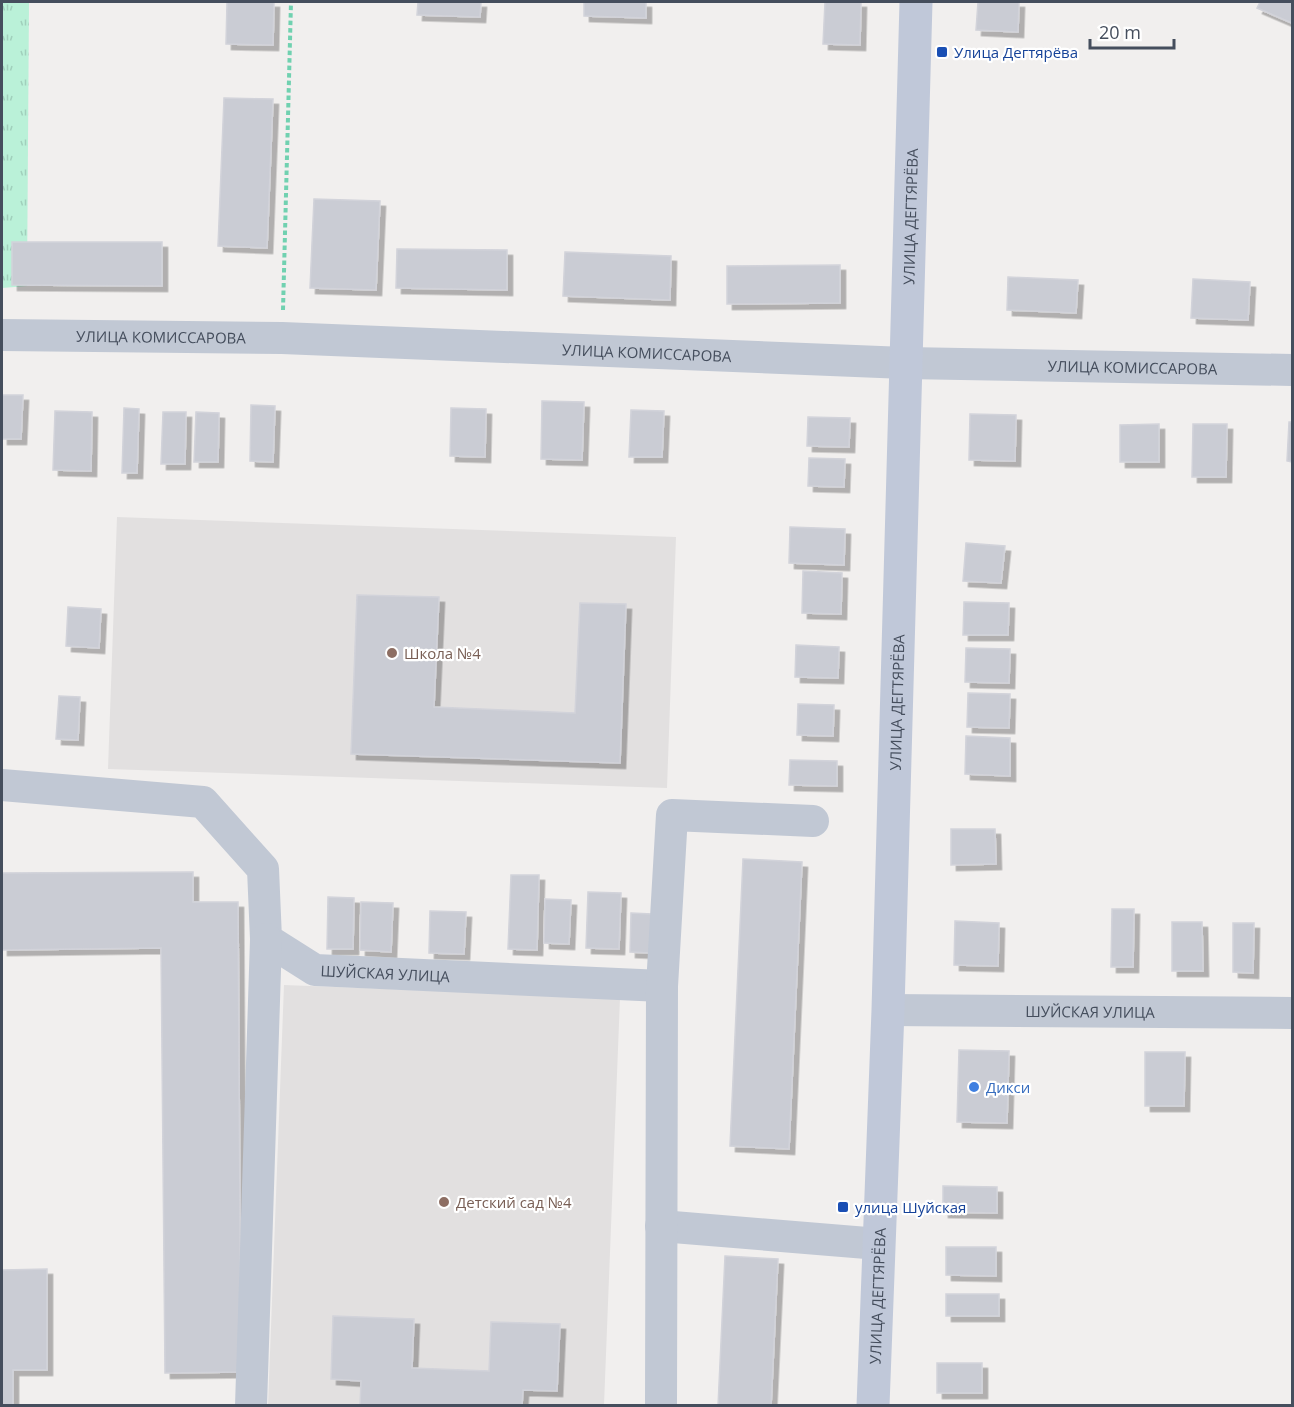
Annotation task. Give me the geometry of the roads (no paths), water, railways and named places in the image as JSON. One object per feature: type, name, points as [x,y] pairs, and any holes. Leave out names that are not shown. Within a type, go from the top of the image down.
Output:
[{"type":"main road","name":"УЛИЦА ДЕГТЯРЁВА","points":[[873,1406],[888,1010],[916,2]]},
{"type":"street","name":"УЛИЦА КОМИССАРОВА","points":[[2,335],[282,338],[905,363],[1293,370]]},
{"type":"street","points":[[2,784],[203,802],[263,869],[266,939],[251,1406]]},
{"type":"street","points":[[661,1406],[662,986],[672,815],[813,821]]},
{"type":"street","name":"ШУЙСКАЯ УЛИЦА","points":[[266,939],[315,970],[662,986]]},
{"type":"street","name":"ШУЙСКАЯ УЛИЦА","points":[[888,1010],[1293,1013]]},
{"type":"street","points":[[661,1226],[879,1244]]},
{"type":"place","name":"Улица Дегтярёва","points":[[942,52]]},
{"type":"place","name":"Школа №4","points":[[392,653]]},
{"type":"place","name":"Дикси","points":[[974,1087]]},
{"type":"place","name":"Детский сад №4","points":[[444,1202]]},
{"type":"place","name":"улица Шуйская","points":[[843,1207]]}]
